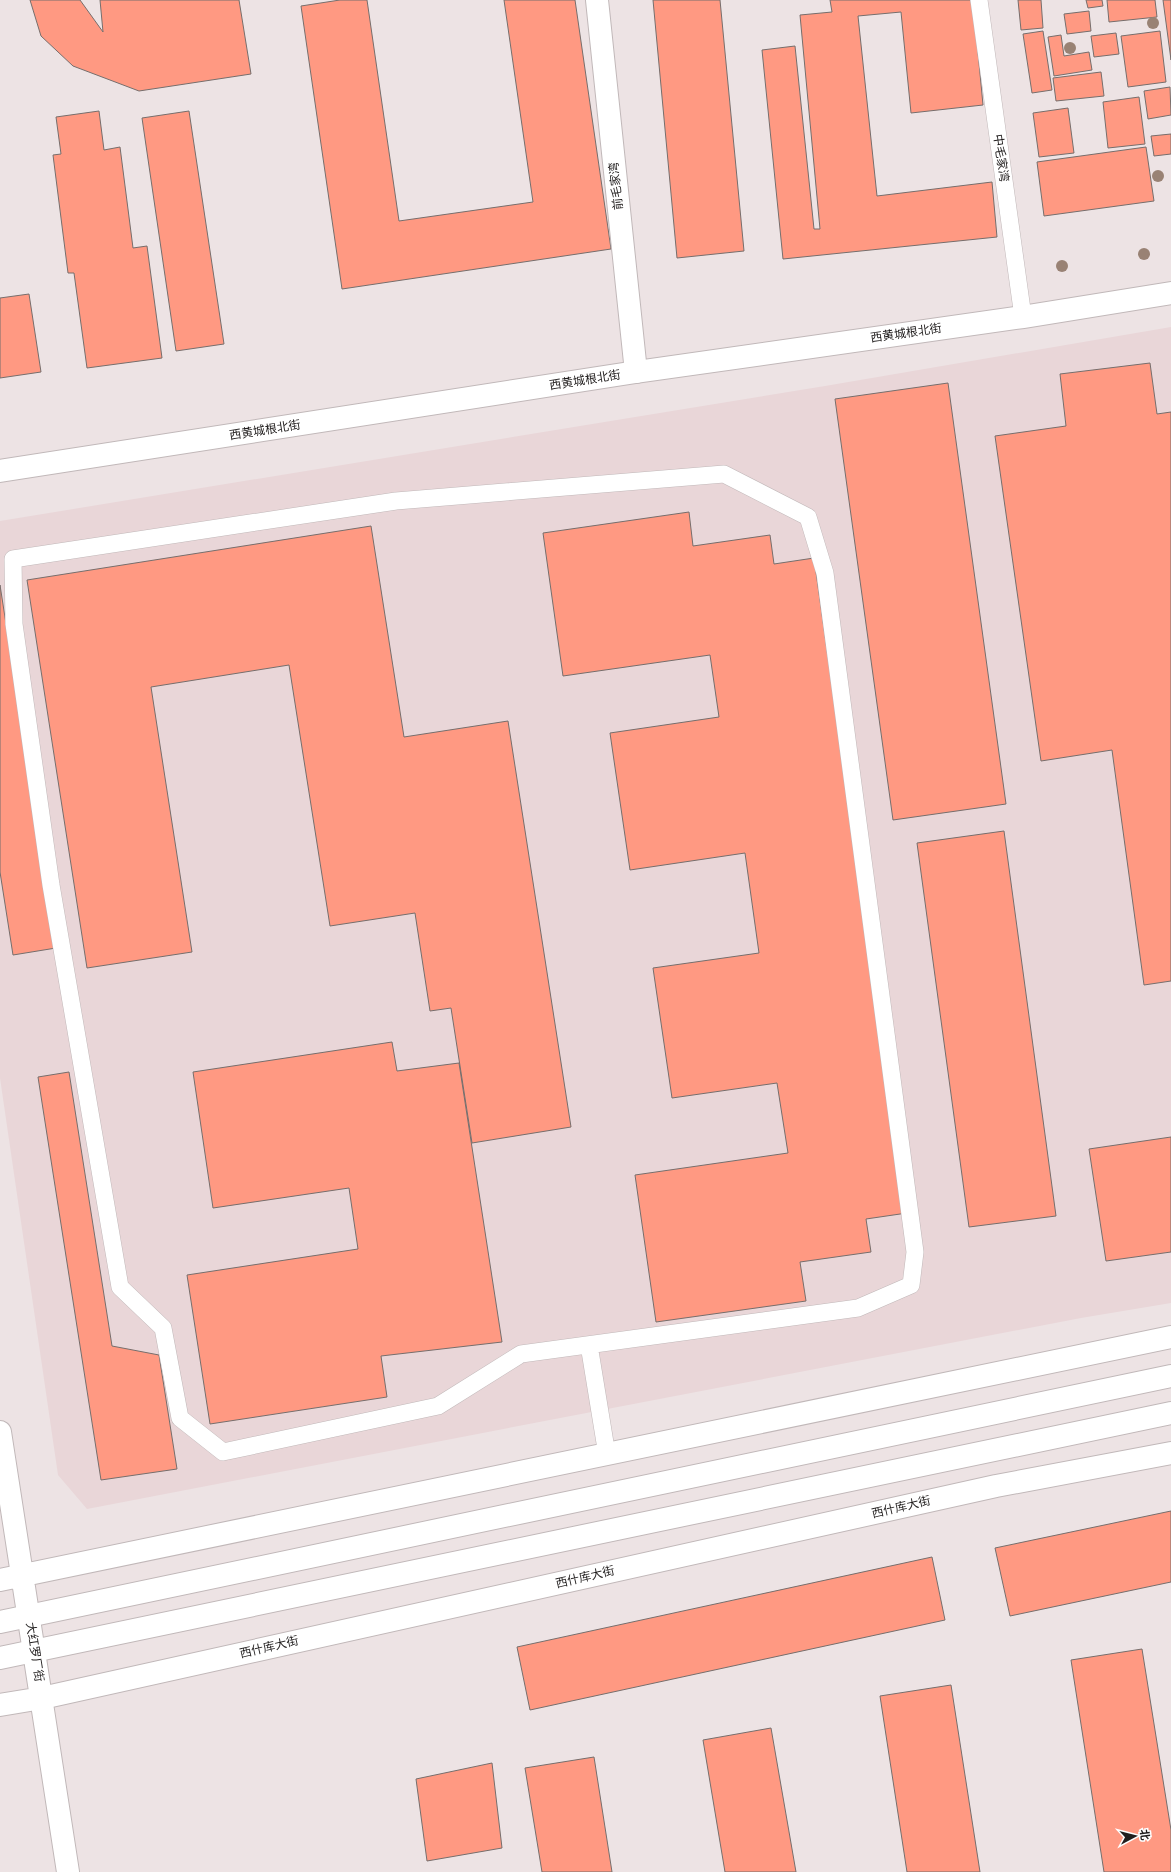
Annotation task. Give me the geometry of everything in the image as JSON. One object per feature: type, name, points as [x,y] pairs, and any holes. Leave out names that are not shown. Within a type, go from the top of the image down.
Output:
[{"type":"street","name":"前毛家湾","points":[[597,0],[636,372]]},
{"type":"street","name":"西黄城根北街","points":[[0,471],[636,372],[1171,293]]},
{"type":"street","points":[[0,1580],[1171,1337]]},
{"type":"street","points":[[0,1622],[30,1617],[1171,1376]]},
{"type":"street","points":[[0,1658],[35,1652],[1171,1413]]},
{"type":"street","name":"大红罗厂街","points":[[0,1432],[30,1617],[68,1872]]},
{"type":"street","name":"西什库大街","points":[[0,1705],[42,1698],[996,1486],[1171,1453]]},
{"type":"lane","name":"中毛家湾","points":[[979,0],[1023,316]]},
{"type":"lane","points":[[724,474],[808,517],[825,573],[915,1252],[911,1284],[858,1308],[589,1345],[521,1354],[438,1406],[223,1452],[180,1418],[163,1328],[120,1286],[51,885],[14,624],[14,559],[396,501],[724,474]]},
{"type":"lane","points":[[589,1345],[607,1454]]},
{"type":"shaded area","points":[[1171,327],[1171,1303],[1081,1318],[87,1509],[58,1475],[0,1078],[0,521],[825,386]]},
{"type":"building","points":[[30,0],[80,0],[103,32],[100,0],[239,0],[251,74],[139,91],[73,66],[41,36]]},
{"type":"building","points":[[340,0],[367,0],[399,221],[533,202],[504,0],[575,0],[611,249],[342,289],[301,6]]},
{"type":"building","points":[[653,0],[720,0],[744,251],[677,258]]},
{"type":"building","points":[[830,0],[973,0],[983,105],[911,113],[901,12],[858,16],[877,196],[992,182],[997,237],[783,259],[762,50],[795,46],[814,229],[820,229],[800,15],[832,12]]},
{"type":"building","points":[[1018,0],[1041,0],[1043,28],[1021,30]]},
{"type":"building","points":[[1086,0],[1102,0],[1103,6],[1088,8]]},
{"type":"building","points":[[1107,0],[1155,0],[1157,17],[1109,22]]},
{"type":"building","points":[[1163,0],[1171,0],[1171,60]]},
{"type":"building","points":[[1089,11],[1091,31],[1067,34],[1064,14]]},
{"type":"building","points":[[1043,31],[1052,90],[1032,93],[1023,34]]},
{"type":"building","points":[[1160,31],[1166,82],[1128,87],[1121,36]]},
{"type":"building","points":[[1116,33],[1119,54],[1094,57],[1091,36]]},
{"type":"building","points":[[1061,35],[1064,56],[1089,52],[1092,70],[1054,76],[1048,37]]},
{"type":"building","points":[[1101,72],[1104,96],[1056,101],[1053,78]]},
{"type":"building","points":[[1170,87],[1171,115],[1148,119],[1144,91]]},
{"type":"building","points":[[1139,97],[1145,144],[1108,148],[1103,102]]},
{"type":"building","points":[[1068,108],[1074,153],[1039,157],[1033,113]]},
{"type":"building","points":[[99,111],[104,150],[120,147],[133,248],[147,246],[162,358],[87,368],[74,273],[68,273],[53,155],[61,154],[56,117]]},
{"type":"building","points":[[189,111],[224,344],[176,351],[142,118]]},
{"type":"building","points":[[1171,134],[1171,154],[1154,156],[1151,136]]},
{"type":"building","points":[[1146,147],[1154,201],[1044,216],[1037,162]]},
{"type":"building","points":[[29,294],[41,372],[0,378],[0,298]]},
{"type":"building","points":[[1150,363],[1157,414],[1171,412],[1171,981],[1144,985],[1112,750],[1041,761],[995,436],[1066,426],[1060,374]]},
{"type":"building","points":[[948,383],[1006,804],[893,820],[835,399]]},
{"type":"building","points":[[689,512],[693,546],[770,535],[774,564],[814,558],[907,1213],[866,1219],[871,1252],[800,1262],[806,1301],[656,1322],[635,1175],[788,1153],[777,1083],[672,1098],[653,968],[759,953],[745,853],[630,870],[610,733],[719,717],[710,655],[563,676],[543,533]]},
{"type":"building","points":[[371,526],[404,737],[508,721],[571,1127],[472,1143],[451,1008],[430,1011],[415,913],[330,926],[289,665],[151,687],[192,952],[87,968],[27,580]]},
{"type":"building","points":[[0,585],[56,948],[13,955],[0,872]]},
{"type":"building","points":[[1004,831],[1056,1216],[969,1227],[917,843]]},
{"type":"building","points":[[392,1042],[397,1071],[459,1063],[502,1342],[381,1356],[387,1397],[210,1424],[187,1275],[358,1249],[349,1188],[213,1208],[193,1072]]},
{"type":"building","points":[[69,1072],[112,1346],[159,1355],[177,1469],[101,1480],[38,1077]]},
{"type":"building","points":[[1171,1137],[1171,1252],[1106,1261],[1089,1149]]},
{"type":"building","points":[[1171,1511],[1171,1582],[1010,1616],[995,1548]]},
{"type":"building","points":[[932,1557],[945,1620],[530,1710],[517,1647]]},
{"type":"building","points":[[1142,1649],[1171,1830],[1171,1872],[1104,1872],[1071,1660]]},
{"type":"building","points":[[951,1685],[980,1872],[907,1872],[880,1696]]},
{"type":"building","points":[[771,1728],[796,1872],[725,1872],[703,1740]]},
{"type":"building","points":[[594,1757],[612,1872],[542,1872],[525,1768]]},
{"type":"building","points":[[492,1763],[502,1848],[427,1861],[416,1779]]}]
